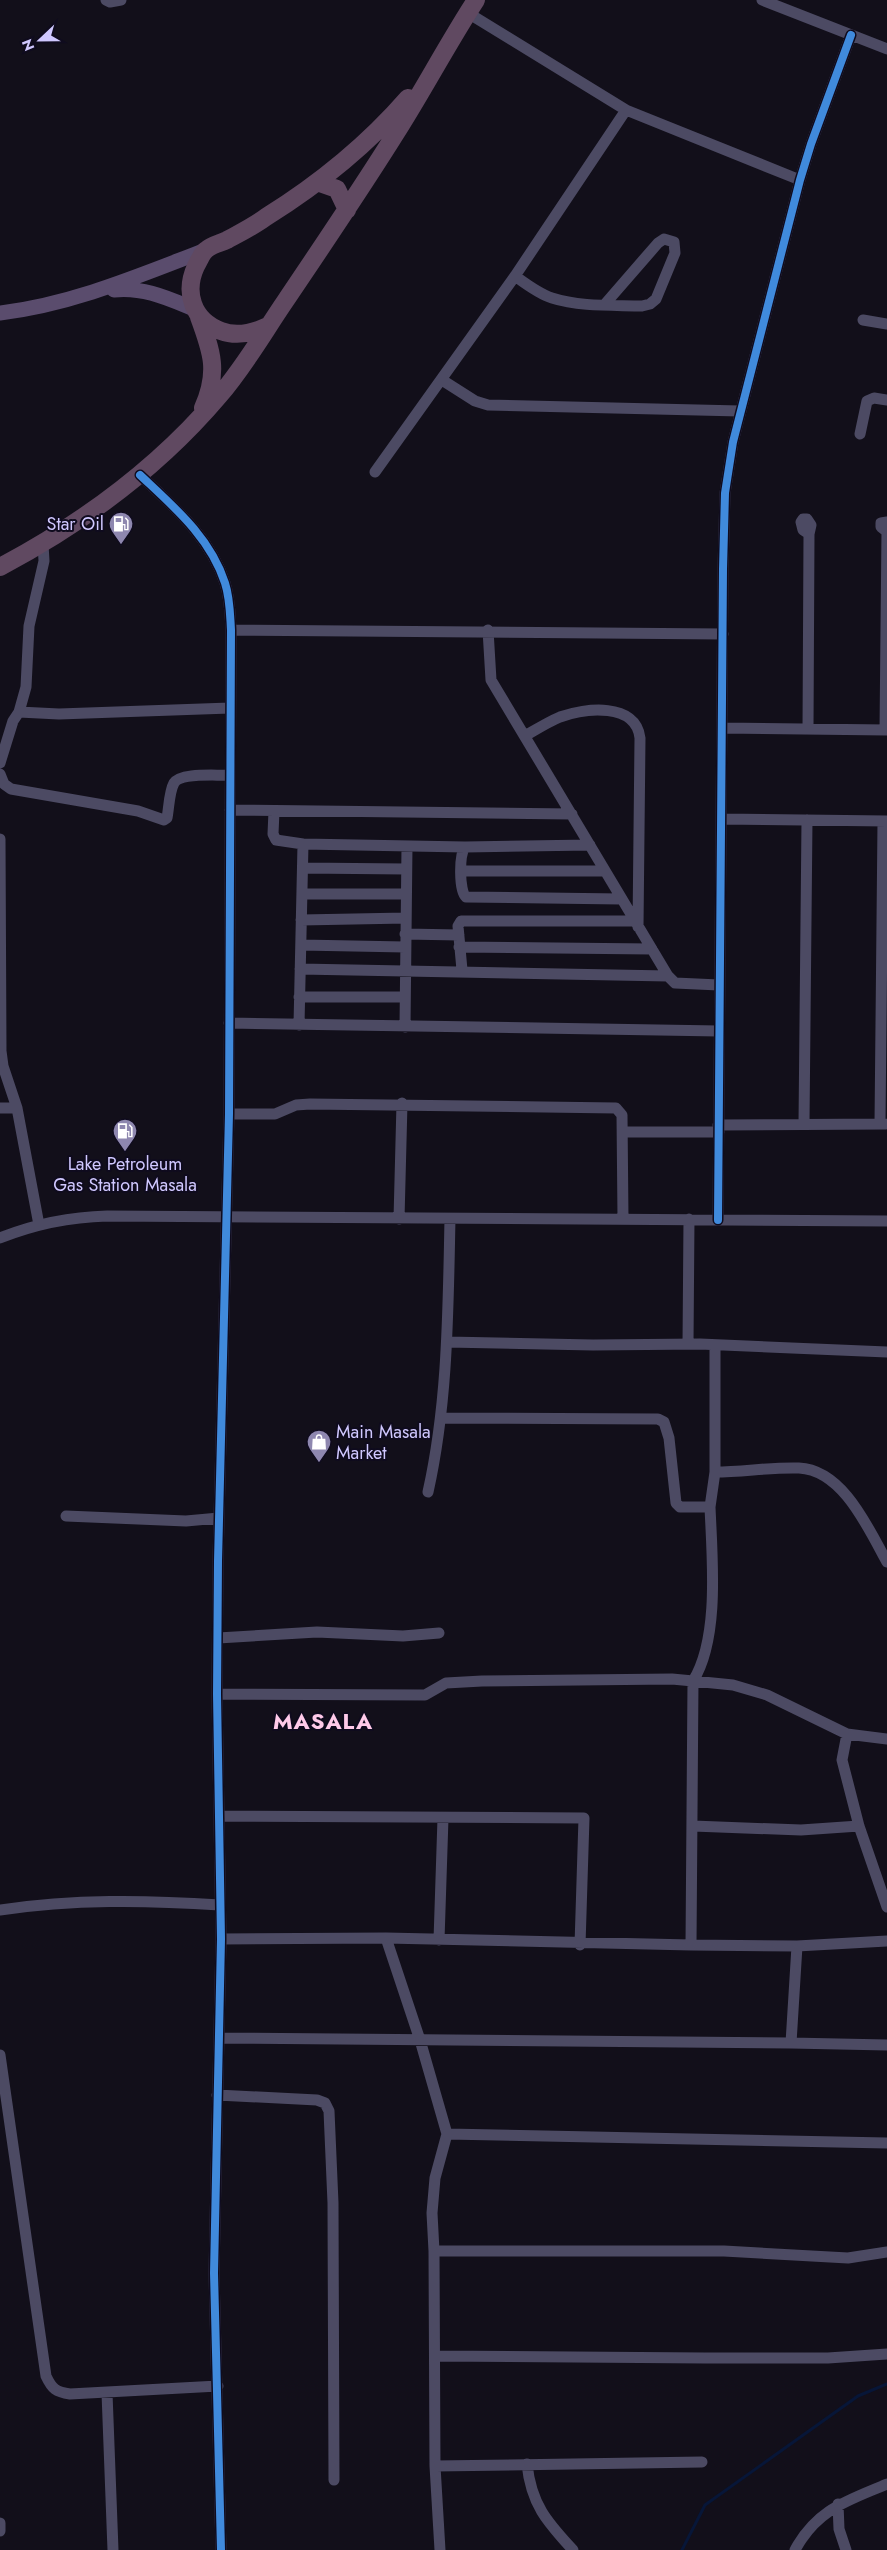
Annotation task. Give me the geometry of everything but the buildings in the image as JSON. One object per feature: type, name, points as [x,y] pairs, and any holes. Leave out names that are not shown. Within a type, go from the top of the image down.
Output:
[{"type":"highway","points":[[0,567],[43,544],[94,510],[140,475],[199,418],[242,367],[397,132],[472,6]]},
{"type":"highway","points":[[199,418],[210,392],[213,369],[210,348],[190,289],[191,280],[206,250],[262,220],[317,182],[379,129],[433,69]]},
{"type":"highway","points":[[317,182],[337,189],[347,210]]},
{"type":"highway","points":[[197,313],[220,330],[238,334],[250,333],[268,326]]},
{"type":"main road","points":[[96,293],[206,250]]},
{"type":"main road","points":[[0,313],[96,293],[127,289],[154,292],[197,313]]},
{"type":"street","points":[[106,0],[110,2],[121,0]]},
{"type":"street","points":[[762,0],[887,50]]},
{"type":"street","points":[[472,6],[626,110],[800,180]]},
{"type":"street","points":[[718,1220],[725,493],[728,467],[740,411],[800,180],[810,144],[851,35]]},
{"type":"street","points":[[375,472],[515,276],[626,110]]},
{"type":"street","points":[[515,276],[551,298],[568,302],[605,304],[650,304],[656,299],[675,253],[674,242],[664,239],[658,243],[605,304]]},
{"type":"street","points":[[863,320],[887,324]]},
{"type":"street","points":[[442,380],[475,401],[488,406],[740,411]]},
{"type":"street","points":[[860,434],[867,401],[874,398],[887,400]]},
{"type":"street","points":[[140,475],[197,531],[215,558],[226,585],[231,630],[229,1114],[225,1217],[217,1694],[221,1939],[214,2273],[221,2550]]},
{"type":"street","points":[[723,728],[886,730],[887,531],[881,527],[881,523],[887,522]]},
{"type":"street","points":[[808,729],[809,534]]},
{"type":"street","points":[[0,763],[26,687],[29,626],[44,561],[43,544]]},
{"type":"street","points":[[231,630],[488,630],[723,634]]},
{"type":"street","points":[[488,630],[491,680],[668,976],[675,983],[680,984],[720,985]]},
{"type":"street","points":[[19,712],[59,714],[230,708]]},
{"type":"street","points":[[525,736],[558,718],[578,713],[619,713],[637,726],[640,738],[636,924]]},
{"type":"street","points":[[0,774],[4,784],[11,789],[138,811],[164,820],[167,818],[173,786],[179,778],[187,776],[230,775]]},
{"type":"street","points":[[230,810],[572,814]]},
{"type":"street","points":[[274,811],[273,834],[276,840],[303,844],[465,848],[590,845]]},
{"type":"street","points":[[623,1132],[804,1123],[883,1124],[885,821],[722,819]]},
{"type":"street","points":[[804,1123],[806,820]]},
{"type":"street","points":[[0,839],[1,1051],[3,1066],[17,1108],[39,1225]]},
{"type":"street","points":[[299,1024],[303,844]]},
{"type":"street","points":[[405,1027],[407,846]]},
{"type":"street","points":[[465,848],[462,853],[461,889],[466,897],[621,899]]},
{"type":"street","points":[[303,868],[406,869]]},
{"type":"street","points":[[461,871],[605,872]]},
{"type":"street","points":[[302,894],[406,894]]},
{"type":"street","points":[[301,920],[406,918]]},
{"type":"street","points":[[462,970],[459,947],[459,923],[467,920],[636,924]]},
{"type":"street","points":[[405,934],[459,935]]},
{"type":"street","points":[[301,945],[405,947]]},
{"type":"street","points":[[459,947],[652,949]]},
{"type":"street","points":[[300,969],[462,970],[668,976]]},
{"type":"street","points":[[299,997],[405,997]]},
{"type":"street","points":[[229,1023],[719,1031]]},
{"type":"street","points":[[229,1114],[274,1114],[296,1105],[310,1104],[402,1103],[610,1106],[620,1110],[623,1132],[623,1219]]},
{"type":"street","points":[[399,1219],[402,1103]]},
{"type":"street","points":[[0,1108],[17,1108]]},
{"type":"street","points":[[0,1238],[39,1225],[76,1217],[887,1221]]},
{"type":"street","points":[[428,1492],[442,1418],[447,1342],[450,1219]]},
{"type":"street","points":[[688,1344],[689,1219]]},
{"type":"street","points":[[447,1342],[593,1345],[688,1344],[887,1352]]},
{"type":"street","points":[[691,1945],[694,1681],[701,1668],[710,1632],[710,1508],[715,1472],[715,1345]]},
{"type":"street","points":[[442,1418],[658,1419],[664,1422],[669,1438],[676,1503],[680,1507],[710,1508]]},
{"type":"street","points":[[715,1472],[800,1468],[816,1471],[834,1482],[848,1499],[887,1562]]},
{"type":"street","points":[[66,1516],[186,1521],[219,1518]]},
{"type":"street","points":[[218,1638],[317,1632],[403,1636],[439,1633]]},
{"type":"street","points":[[217,1694],[425,1695],[446,1683],[672,1679],[733,1685],[767,1695],[847,1734],[887,1739]]},
{"type":"street","points":[[847,1734],[842,1760],[859,1826],[887,1907]]},
{"type":"street","points":[[220,1816],[584,1818],[580,1945]]},
{"type":"street","points":[[439,1940],[443,1818]]},
{"type":"street","points":[[693,1826],[801,1830],[859,1826]]},
{"type":"street","points":[[0,1910],[72,1902],[127,1900],[220,1906]]},
{"type":"street","points":[[221,1939],[386,1938],[580,1945],[797,1946],[887,1941]]},
{"type":"street","points":[[386,1938],[420,2040],[446,2134],[436,2178],[433,2205],[435,2466],[440,2550]]},
{"type":"street","points":[[791,2042],[797,1946]]},
{"type":"street","points":[[220,2038],[791,2042],[887,2045]]},
{"type":"street","points":[[0,2054],[46,2376],[57,2392],[107,2394],[218,2386]]},
{"type":"street","points":[[217,2095],[317,2100],[325,2103],[330,2111],[333,2203],[334,2480]]},
{"type":"street","points":[[446,2134],[887,2143]]},
{"type":"street","points":[[434,2251],[724,2251],[848,2258],[887,2252]]},
{"type":"street","points":[[435,2356],[828,2358],[887,2354]]},
{"type":"street","points":[[107,2394],[113,2550]]},
{"type":"street","points":[[435,2466],[702,2462]]},
{"type":"street","points":[[527,2464],[534,2502],[546,2520],[573,2550]]},
{"type":"street","points":[[795,2550],[813,2522],[838,2504],[887,2484]]},
{"type":"street","points":[[838,2504],[839,2530],[846,2550]]},
{"type":"street","points":[[0,2523],[0,2531]]},
{"type":"waterway","points":[[682,2550],[705,2505],[858,2396],[887,2384]]},
{"type":"cycle path","points":[[718,1220],[725,493],[733,442],[800,180],[811,144],[851,35]]},
{"type":"cycle path","points":[[140,475],[190,524],[210,551],[227,589],[231,630],[229,1114],[218,1561],[217,1694],[221,1939],[214,2273],[221,2550]]},
{"type":"place","name":"Star Oil","points":[[121,545]]},
{"type":"place","name":"Lake Petroleum Gas Station Masala","points":[[125,1152]]},
{"type":"place","name":"Main Masala Market","points":[[319,1463]]},
{"type":"district","name":"MASALA","points":[[323,1721]]}]
